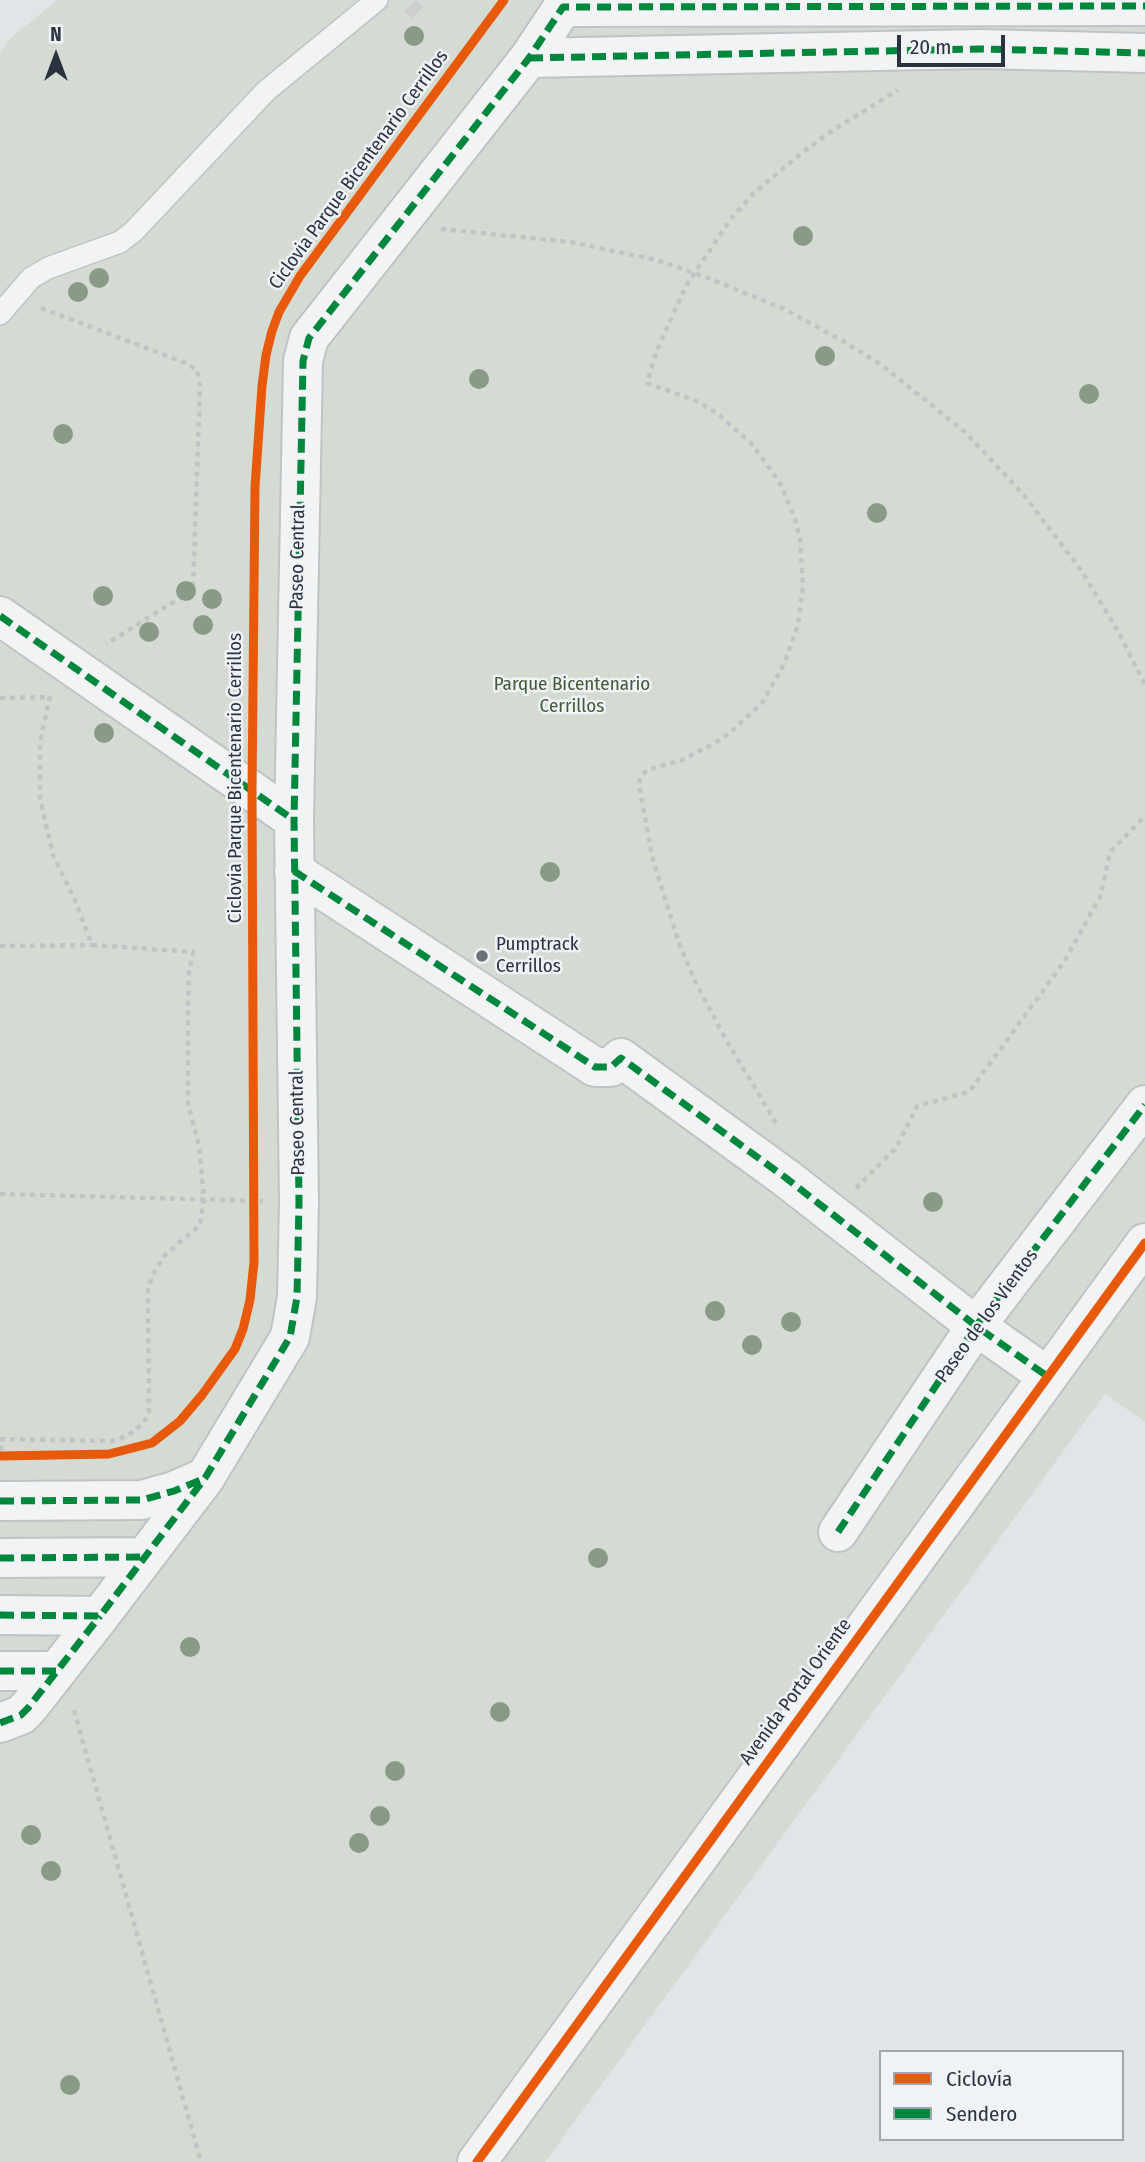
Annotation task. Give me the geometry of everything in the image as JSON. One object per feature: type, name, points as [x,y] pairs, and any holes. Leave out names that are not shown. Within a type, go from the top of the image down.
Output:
[{"type":"street","name":"Paseo Central","points":[[0,1723],[21,1715],[205,1478],[290,1337],[296,1297],[299,1202],[294,820],[304,351],[309,338],[529,58],[565,4],[1145,6]]},
{"type":"street","points":[[529,58],[980,49],[1145,53]]},
{"type":"street","points":[[0,616],[294,820]]},
{"type":"street","points":[[294,871],[595,1067],[611,1067],[621,1058],[786,1178],[976,1326],[1047,1376]]},
{"type":"street","name":"Paseo de los Vientos","points":[[838,1532],[976,1326],[1145,1105]]},
{"type":"street","name":"Avenida Portal Oriente","points":[[477,2162],[1145,1243]]},
{"type":"street","points":[[0,1501],[142,1500],[205,1478]]},
{"type":"street","points":[[0,1558],[144,1557]]},
{"type":"street","points":[[0,1615],[100,1616]]},
{"type":"street","points":[[0,1671],[57,1671]]},
{"type":"lane","points":[[0,314],[31,278],[48,268],[120,242],[266,91],[377,0]]},
{"type":"path","points":[[786,1178],[783,1146],[776,1123],[725,1038],[680,946],[653,860],[639,785],[640,778],[647,769],[682,761],[715,743],[730,733],[763,702],[784,664],[801,608],[803,563],[800,539],[786,496],[768,463],[751,443],[719,415],[686,396],[647,383],[657,350],[693,274],[730,220],[771,177],[830,132],[908,85]]},
{"type":"path","points":[[395,228],[454,229],[598,246],[657,260],[760,298],[843,341],[883,366],[966,433],[1023,494],[1082,570],[1118,631],[1145,685]]},
{"type":"path","points":[[14,298],[188,364],[197,370],[200,386],[193,590],[105,645],[50,696],[40,742],[40,798],[53,855],[74,898],[92,945]]},
{"type":"path","points":[[0,698],[50,696]]},
{"type":"path","points":[[832,1215],[896,1148],[918,1106],[969,1092],[1064,962],[1101,895],[1110,852],[1145,816]]},
{"type":"path","points":[[0,946],[92,945],[193,952],[189,984],[188,1103],[199,1146],[204,1198],[200,1225],[175,1244],[152,1276],[148,1291],[149,1412],[143,1424],[128,1436],[111,1441],[0,1439]]},
{"type":"path","points":[[254,1187],[254,1213]]},
{"type":"path","points":[[0,1194],[299,1202]]},
{"type":"path","points":[[0,1456],[16,1456]]},
{"type":"path","points":[[57,1671],[69,1692],[201,2162]]},
{"type":"green space","name":"Parque Bicentenario Cerrillos","points":[[57,0],[1145,0],[1145,1422],[1105,1394],[545,2162],[0,2162],[0,53],[11,38]]},
{"type":"building","points":[[416,0],[423,7],[412,18],[404,11]]},
{"type":"marked path","points":[[0,1615],[100,1616],[205,1478],[290,1337],[297,1297],[299,1202],[294,820],[303,361],[309,338],[529,58],[563,7],[1145,6]]},
{"type":"marked path","points":[[529,58],[980,49],[1145,53]]},
{"type":"marked path","points":[[0,616],[294,820]]},
{"type":"marked path","points":[[294,871],[595,1067],[611,1067],[621,1058],[786,1178],[976,1326],[1047,1376]]},
{"type":"marked path","points":[[838,1532],[976,1326],[1145,1105]]},
{"type":"marked path","points":[[0,1501],[142,1500],[203,1479]]},
{"type":"marked path","points":[[0,1558],[144,1557]]},
{"type":"marked path","points":[[0,1723],[21,1715],[28,1708],[100,1616]]},
{"type":"marked path","points":[[0,1671],[57,1671]]},
{"type":"cycle path","name":"Ciclovia Parque Bicentenario Cerrillos","points":[[0,1456],[109,1454],[152,1443],[180,1421],[202,1395],[235,1349],[243,1329],[250,1300],[254,1262],[252,791],[255,487],[266,355],[279,312],[300,276],[504,0]]},
{"type":"cycle path","points":[[477,2162],[1145,1243]]},
{"type":"place","name":"Pumptrack Cerrillos","points":[[482,956]]}]
